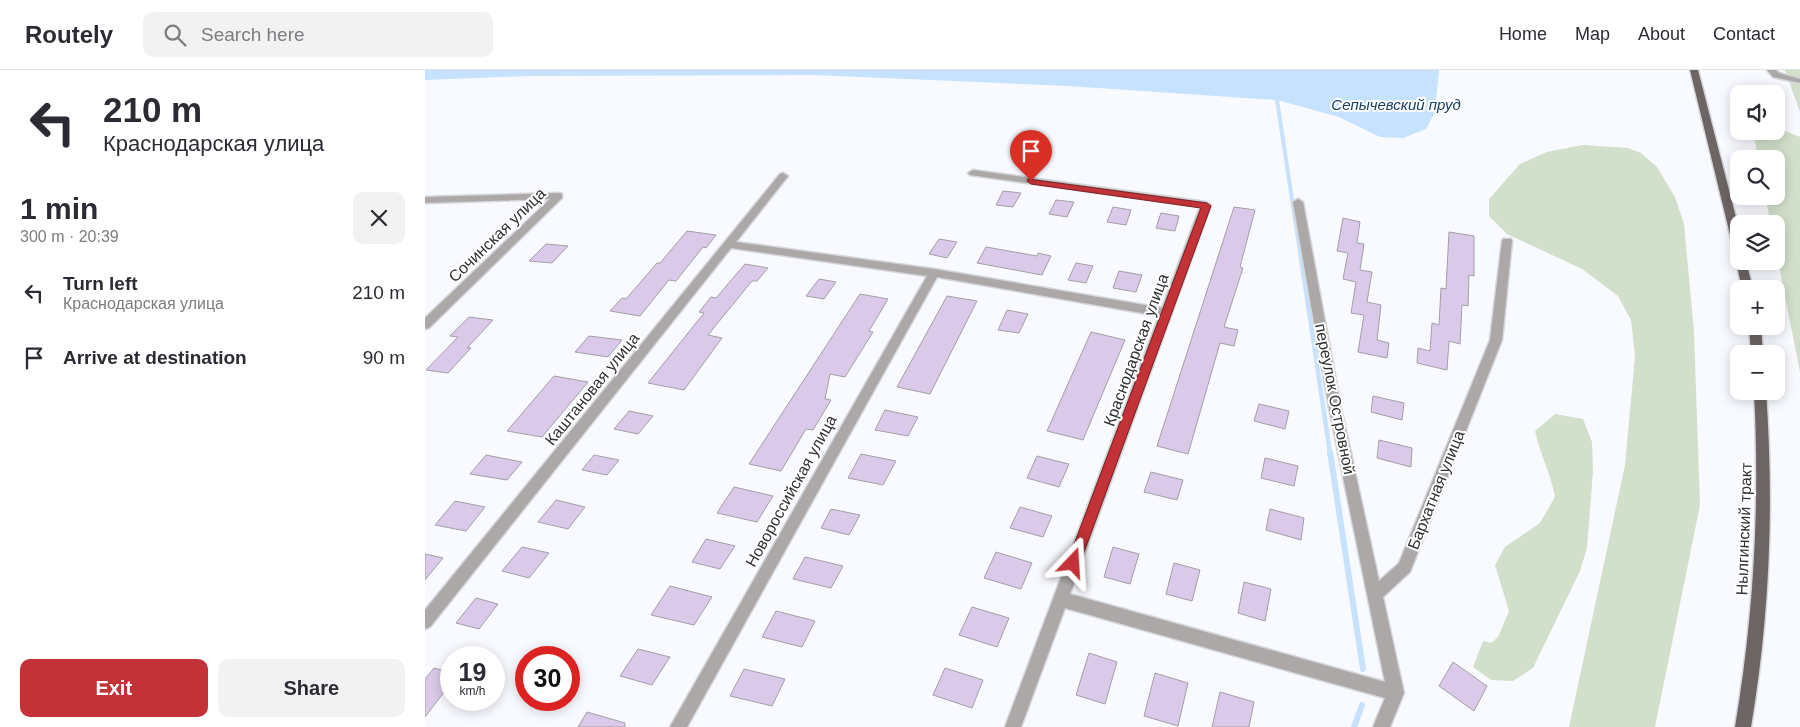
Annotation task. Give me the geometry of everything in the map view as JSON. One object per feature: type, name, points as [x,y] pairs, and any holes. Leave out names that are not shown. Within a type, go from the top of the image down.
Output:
[{"type":"main road","points":[[1694,70],[1730,215]]},
{"type":"main road","name":"Нылгинский тракт","points":[[1743,727],[1763,575],[1762,400]]},
{"type":"street","points":[[1771,70],[1776,76],[1800,81]]},
{"type":"street","name":"Краснодарская улица","points":[[973,173],[1207,206],[1013,727]]},
{"type":"street","name":"Каштановая улица","points":[[425,622],[783,176]]},
{"type":"street","name":"Сочинская улица","points":[[425,200],[559,196],[425,325]]},
{"type":"street","name":"переулок Островной","points":[[1298,202],[1335,408],[1375,596]]},
{"type":"street","name":"Бархатная улица","points":[[1375,596],[1405,567],[1496,340],[1507,241]]},
{"type":"street","points":[[729,244],[934,272],[1167,313]]},
{"type":"street","name":"Новороссийская улица","points":[[678,727],[934,272]]},
{"type":"street","points":[[1375,596],[1396,692],[1381,727]]},
{"type":"street","points":[[1060,599],[1396,692]]},
{"type":"green space","points":[[1785,70],[1800,70],[1800,112]]},
{"type":"green space","points":[[1785,131],[1800,137],[1800,372],[1785,296],[1785,280],[1782,280],[1780,270],[1785,270],[1785,215],[1769,215],[1767,205],[1785,205],[1785,150],[1756,150],[1755,140],[1785,140]]},
{"type":"green space","points":[[1583,145],[1628,148],[1641,153],[1657,167],[1675,197],[1684,224],[1694,332],[1700,505],[1655,727],[1569,727],[1625,465],[1635,356],[1631,320],[1618,296],[1582,269],[1507,234],[1489,216],[1489,199],[1520,164],[1547,152]]},
{"type":"green space","points":[[1555,414],[1583,419],[1592,442],[1593,472],[1587,548],[1580,571],[1533,668],[1513,681],[1491,680],[1473,667],[1483,641],[1491,643],[1498,637],[1509,611],[1495,565],[1505,547],[1540,523],[1555,497],[1535,431]]},
{"type":"water","name":"Сепычевский пруд","points":[[425,70],[1439,70],[1435,112],[1426,129],[1403,138],[1380,137],[1339,117],[1277,100],[1068,86],[812,75],[530,76],[425,80]]},
{"type":"building","points":[[1003,191],[1021,193],[1013,207],[996,205]]},
{"type":"building","points":[[1056,200],[1074,202],[1067,217],[1049,214]]},
{"type":"building","points":[[1113,207],[1131,210],[1126,225],[1107,222]]},
{"type":"building","points":[[1234,207],[1255,210],[1240,267],[1243,268],[1224,327],[1238,330],[1234,346],[1220,343],[1188,454],[1157,446]]},
{"type":"building","points":[[1161,213],[1179,216],[1175,231],[1156,228]]},
{"type":"building","points":[[1343,218],[1360,222],[1357,243],[1364,244],[1360,270],[1372,272],[1367,302],[1381,305],[1377,340],[1389,343],[1387,358],[1358,352],[1364,315],[1351,313],[1356,282],[1343,279],[1348,253],[1337,251]]},
{"type":"building","points":[[687,231],[716,235],[706,248],[703,247],[676,281],[669,280],[640,316],[610,311],[622,298],[626,299]]},
{"type":"building","points":[[1449,232],[1474,236],[1474,276],[1469,275],[1468,306],[1462,305],[1460,344],[1449,341],[1447,370],[1417,363],[1418,348],[1430,351],[1432,323],[1439,325],[1441,288],[1446,289]]},
{"type":"building","points":[[939,239],[957,242],[947,258],[929,254]]},
{"type":"building","points":[[546,244],[568,246],[552,263],[529,261]]},
{"type":"building","points":[[986,247],[1037,256],[1038,253],[1051,256],[1042,275],[977,263]]},
{"type":"building","points":[[1076,263],[1093,266],[1086,283],[1068,280]]},
{"type":"building","points":[[745,264],[768,268],[757,281],[752,281],[708,335],[722,338],[684,390],[648,383],[704,313],[699,312],[711,297],[716,298]]},
{"type":"building","points":[[1119,271],[1142,275],[1136,292],[1113,288]]},
{"type":"building","points":[[819,279],[836,282],[824,299],[806,296]]},
{"type":"building","points":[[860,294],[888,299],[869,331],[873,332],[845,377],[830,374],[825,399],[831,400],[813,430],[806,429],[781,471],[749,464]]},
{"type":"building","points":[[947,296],[977,301],[930,394],[897,387]]},
{"type":"building","points":[[1007,310],[1028,314],[1019,333],[998,330]]},
{"type":"building","points":[[469,317],[493,320],[467,348],[471,348],[448,373],[426,370],[458,337],[450,336]]},
{"type":"building","points":[[1091,332],[1125,340],[1083,440],[1047,431]]},
{"type":"building","points":[[589,336],[622,340],[608,357],[575,352]]},
{"type":"building","points":[[554,376],[588,382],[542,437],[507,431]]},
{"type":"building","points":[[1373,396],[1404,403],[1402,420],[1371,412]]},
{"type":"building","points":[[1259,404],[1289,411],[1285,429],[1254,421]]},
{"type":"building","points":[[885,410],[918,417],[908,436],[875,430]]},
{"type":"building","points":[[629,411],[653,416],[638,434],[614,429]]},
{"type":"building","points":[[1379,440],[1412,448],[1411,467],[1377,458]]},
{"type":"building","points":[[861,454],[896,461],[883,485],[848,478]]},
{"type":"building","points":[[486,455],[522,462],[507,480],[470,474]]},
{"type":"building","points":[[594,455],[619,460],[607,475],[582,470]]},
{"type":"building","points":[[1037,456],[1069,464],[1059,487],[1027,478]]},
{"type":"building","points":[[1265,458],[1298,466],[1294,486],[1261,478]]},
{"type":"building","points":[[1151,472],[1183,480],[1177,500],[1144,492]]},
{"type":"building","points":[[734,487],[773,496],[757,522],[717,513]]},
{"type":"building","points":[[556,500],[585,507],[568,529],[538,522]]},
{"type":"building","points":[[455,501],[485,507],[466,531],[435,525]]},
{"type":"building","points":[[1020,507],[1052,516],[1043,537],[1010,528]]},
{"type":"building","points":[[831,509],[860,515],[849,535],[821,528]]},
{"type":"building","points":[[1270,509],[1304,518],[1301,540],[1266,530]]},
{"type":"building","points":[[706,539],[735,546],[720,569],[692,562]]},
{"type":"building","points":[[522,547],[549,553],[529,578],[502,571]]},
{"type":"building","points":[[1113,547],[1139,554],[1130,584],[1104,577]]},
{"type":"building","points":[[996,552],[1032,563],[1021,589],[984,578]]},
{"type":"building","points":[[425,554],[443,558],[425,580]]},
{"type":"building","points":[[805,557],[843,566],[831,588],[793,579]]},
{"type":"building","points":[[1174,563],[1200,570],[1192,601],[1166,594]]},
{"type":"building","points":[[1244,582],[1271,589],[1265,621],[1238,613]]},
{"type":"building","points":[[670,586],[712,597],[694,625],[651,615]]},
{"type":"building","points":[[476,598],[498,604],[479,629],[456,623]]},
{"type":"building","points":[[972,607],[1009,618],[997,647],[959,635]]},
{"type":"building","points":[[776,611],[815,621],[802,647],[762,637]]},
{"type":"building","points":[[638,649],[670,657],[652,685],[620,676]]},
{"type":"building","points":[[1089,653],[1117,662],[1105,704],[1076,695]]},
{"type":"building","points":[[1453,662],[1487,686],[1474,711],[1439,686]]},
{"type":"building","points":[[434,668],[440,670],[440,697],[425,717],[425,679]]},
{"type":"building","points":[[945,668],[983,680],[972,708],[933,695]]},
{"type":"building","points":[[744,669],[785,679],[772,706],[730,696]]},
{"type":"building","points":[[1155,673],[1188,683],[1178,726],[1144,716]]},
{"type":"building","points":[[1220,692],[1254,702],[1249,727],[1212,727]]},
{"type":"building","points":[[587,712],[625,723],[625,727],[578,727]]},
{"type":"waterway","points":[[1277,100],[1298,239]]},
{"type":"waterway","points":[[1298,237],[1330,453]]},
{"type":"waterway","points":[[1330,452],[1363,669]]},
{"type":"waterway","points":[[1354,727],[1362,705]]},
{"type":"route","points":[[1031,181],[1207,206],[1073,563]]}]
